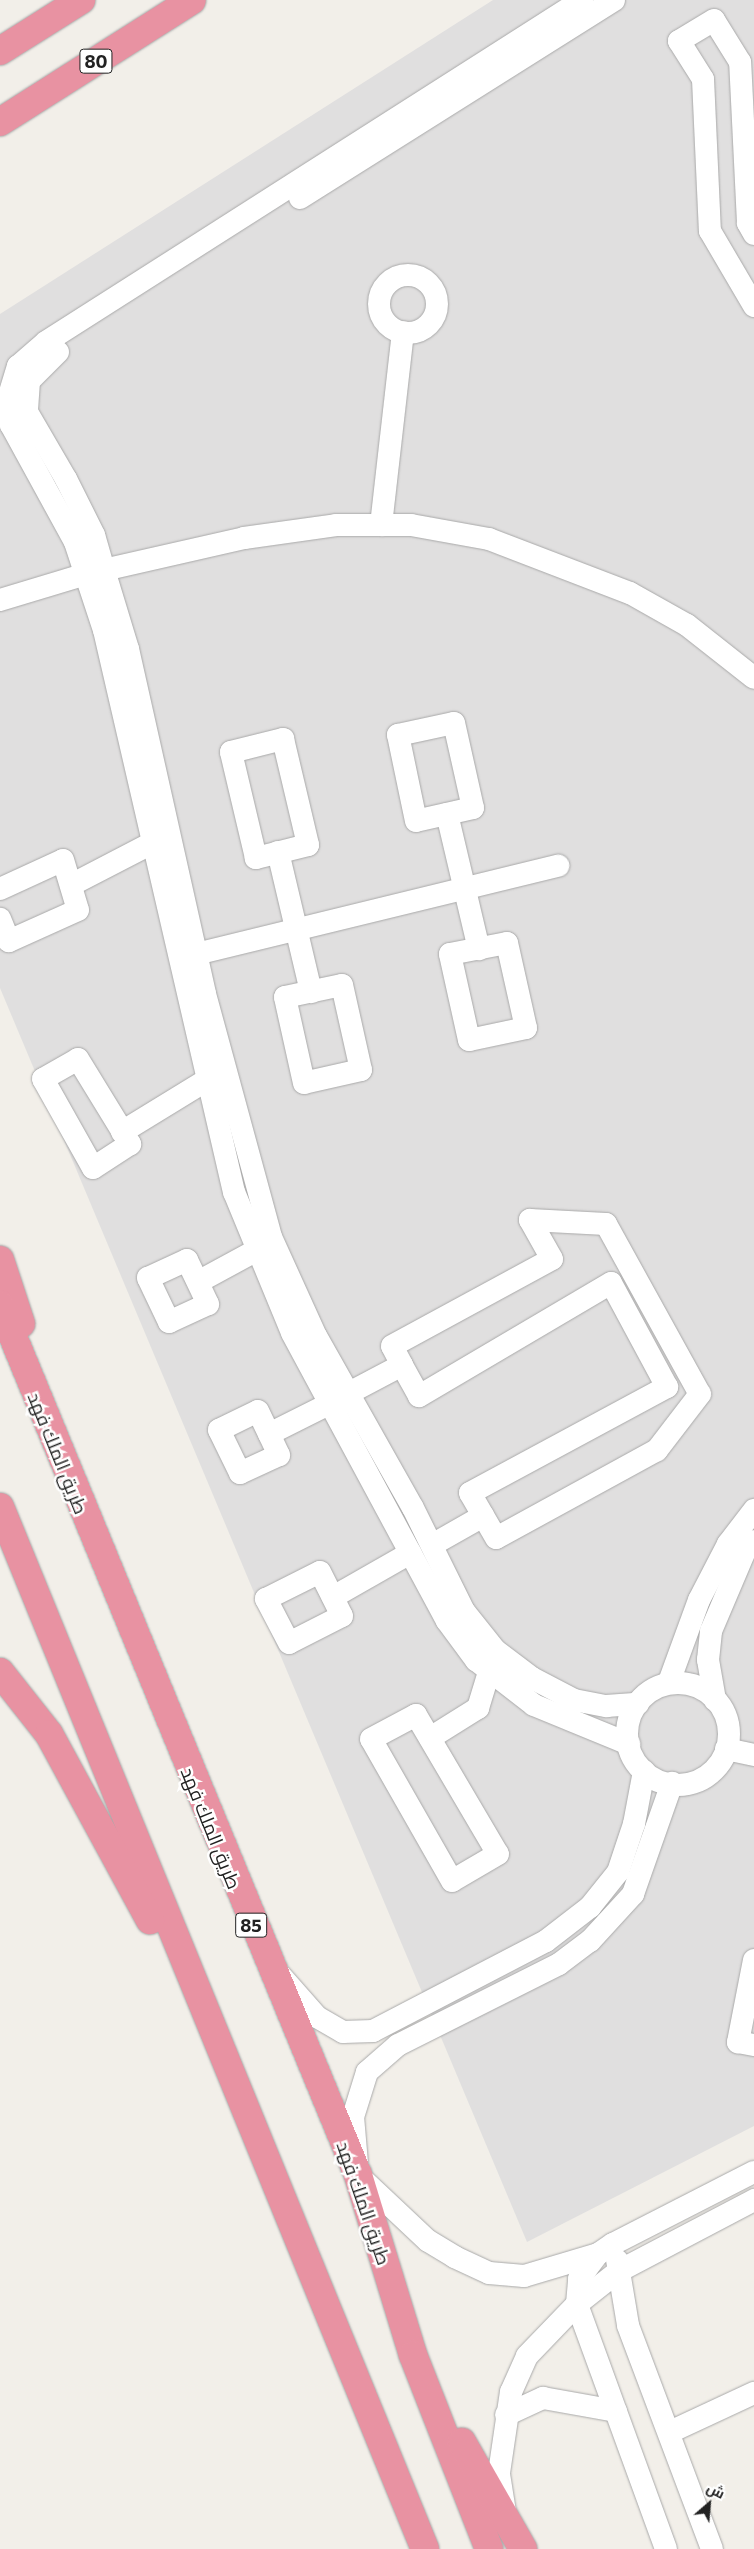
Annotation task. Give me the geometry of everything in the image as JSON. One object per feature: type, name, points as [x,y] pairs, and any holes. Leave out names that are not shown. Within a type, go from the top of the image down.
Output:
[{"type":"highway","points":[[0,28],[58,0]]},
{"type":"highway","points":[[0,51],[81,0]]},
{"type":"highway","name":"80","points":[[0,122],[192,0]]},
{"type":"highway","points":[[0,1260],[82,1514]]},
{"type":"highway","name":"طريق الملك فهد","points":[[0,1305],[82,1514],[265,1957],[358,2176],[413,2355],[489,2549]]},
{"type":"highway","points":[[0,1507],[425,2549]]},
{"type":"highway","points":[[0,1672],[48,1734],[116,1852],[247,2112]]},
{"type":"highway","points":[[413,2355],[523,2549]]},
{"type":"street","points":[[582,0],[46,342],[18,366],[7,401],[11,425],[76,542],[95,572],[128,649],[196,954],[250,1169],[271,1237],[349,1393],[432,1545],[464,1611],[495,1650],[532,1678],[574,1700],[606,1706],[638,1704]]},
{"type":"street","points":[[614,0],[40,364],[29,381],[27,412],[86,518],[106,639],[152,843],[234,1192],[255,1251],[330,1404],[447,1621],[488,1671],[534,1705],[629,1744]]},
{"type":"street","points":[[754,234],[748,223],[740,62],[714,20],[678,41],[703,79],[710,231],[754,306]]},
{"type":"street","points":[[381,525],[403,332]]},
{"type":"street","points":[[0,600],[95,572],[244,538],[336,525],[411,525],[489,539],[565,565],[630,593],[687,626],[754,678]]},
{"type":"street","points":[[454,723],[473,808],[446,814],[416,821],[398,735],[454,723]]},
{"type":"street","points":[[282,739],[308,845],[278,852],[256,858],[231,752],[282,739]]},
{"type":"street","points":[[446,814],[479,949]]},
{"type":"street","points":[[71,885],[152,843]]},
{"type":"street","points":[[278,852],[312,992]]},
{"type":"street","points":[[0,889],[63,860],[78,910],[9,941],[0,919]]},
{"type":"street","points":[[196,954],[558,866]]},
{"type":"street","points":[[507,943],[526,1028],[469,1040],[450,954],[479,949],[507,943]]},
{"type":"street","points":[[342,985],[361,1070],[304,1083],[285,997],[312,992],[342,985]]},
{"type":"street","points":[[78,1059],[122,1132],[130,1144],[93,1168],[43,1079],[78,1059]]},
{"type":"street","points":[[122,1132],[207,1080]]},
{"type":"street","points":[[530,1220],[606,1224],[700,1394],[657,1450],[496,1538],[470,1493],[667,1387],[611,1283],[420,1396],[402,1365],[392,1346],[552,1259],[530,1220]]},
{"type":"street","points":[[198,1282],[255,1251]]},
{"type":"street","points":[[349,1393],[402,1365]]},
{"type":"street","points":[[269,1434],[330,1404]]},
{"type":"street","points":[[670,1682],[699,1600],[728,1544],[754,1510]]},
{"type":"street","points":[[432,1545],[483,1516]]},
{"type":"street","points":[[714,1700],[708,1660],[711,1631],[745,1551],[754,1541]]},
{"type":"street","points":[[333,1597],[410,1553]]},
{"type":"street","points":[[430,1738],[478,1708],[488,1671]]},
{"type":"street","points":[[670,1682],[702,1687],[714,1700],[725,1710],[730,1742],[715,1771],[686,1785],[654,1780],[631,1757],[626,1726],[641,1696],[670,1682]]},
{"type":"street","points":[[416,1714],[430,1738],[498,1854],[452,1881],[371,1739],[416,1714]]},
{"type":"street","points":[[726,1750],[754,1755]]},
{"type":"street","points":[[265,1957],[317,2017],[343,2032],[373,2031],[546,1941],[590,1907],[618,1872],[634,1824],[644,1770]]},
{"type":"street","points":[[672,1783],[633,1894],[590,1942],[558,1964],[398,2045],[368,2072],[354,2117],[358,2176],[428,2241],[489,2273],[524,2276],[605,2249],[754,2172]]},
{"type":"street","points":[[754,1960],[738,2042],[754,2045]]},
{"type":"street","points":[[506,2519],[499,2473],[506,2416],[510,2392],[527,2356],[577,2304],[619,2271],[754,2200]]},
{"type":"street","points":[[605,2249],[619,2271],[628,2325],[670,2432],[712,2549]]},
{"type":"street","points":[[605,2249],[579,2279],[577,2304],[666,2549]]},
{"type":"street","points":[[670,2432],[754,2393]]},
{"type":"street","points":[[506,2416],[543,2398],[616,2410]]},
{"type":"shaded area","points":[[493,0],[754,0],[754,2126],[527,2242],[0,988],[0,314]]}]
